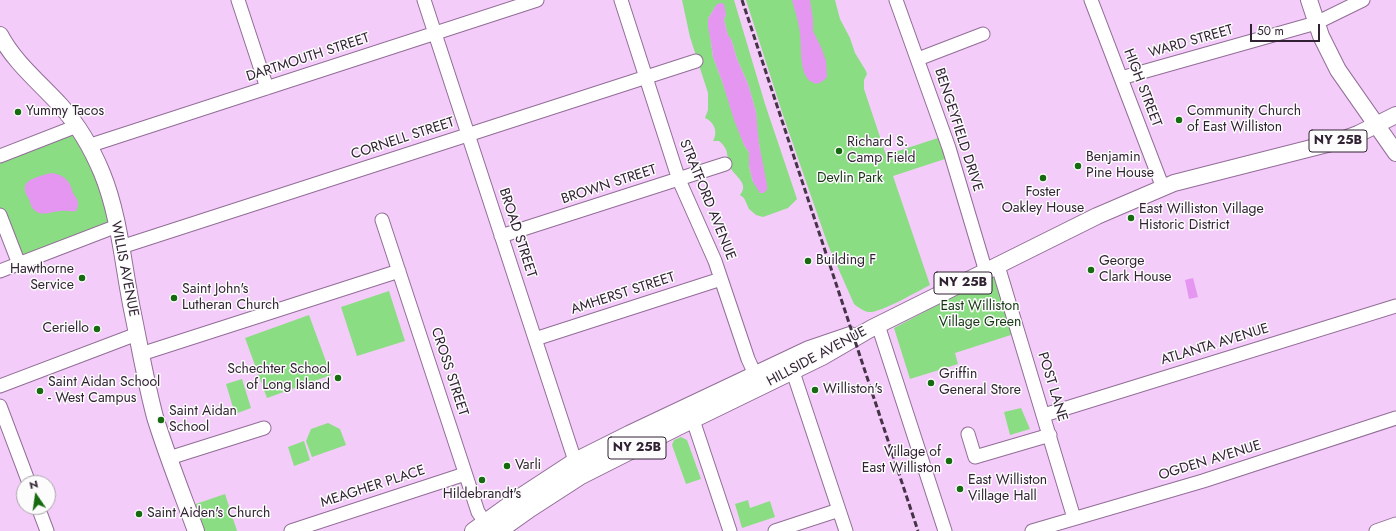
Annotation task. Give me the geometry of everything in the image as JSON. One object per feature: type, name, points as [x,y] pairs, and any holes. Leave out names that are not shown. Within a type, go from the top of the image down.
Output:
[{"type":"main road","points":[[1309,0],[1325,45],[1342,78],[1396,154]]},
{"type":"main road","name":"WILLIS AVENUE","points":[[1,38],[18,60],[60,105],[77,126],[106,183],[117,226],[137,334],[155,416],[196,531]]},
{"type":"main road","name":"NY 25B","points":[[875,327],[1098,216],[1163,188],[1186,180],[1333,142],[1358,134],[1396,115]]},
{"type":"main road","name":"HILLSIDE AVENUE","points":[[499,531],[581,476],[689,414],[790,365],[837,349],[875,327]]},
{"type":"main road","name":"HILLSIDE AVENUE","points":[[483,528],[520,497],[575,461],[629,434],[689,414]]},
{"type":"street","points":[[238,0],[267,88]]},
{"type":"street","name":"BROAD STREET","points":[[424,0],[581,476]]},
{"type":"street","name":"DARTMOUTH STREET","points":[[88,146],[538,0]]},
{"type":"street","name":"STRATFORD AVENUE","points":[[622,0],[679,180],[715,262],[748,359],[758,381]]},
{"type":"street","name":"BENGEYFIELD DRIVE","points":[[896,0],[992,269]]},
{"type":"street","name":"HIGH STREET","points":[[1090,0],[1163,188]]},
{"type":"street","name":"WARD STREET","points":[[1121,78],[1316,23],[1362,0]]},
{"type":"street","points":[[918,59],[983,34]]},
{"type":"street","name":"CORNELL STREET","points":[[121,247],[696,61]]},
{"type":"street","points":[[0,156],[77,126]]},
{"type":"street","name":"BROWN STREET","points":[[501,236],[725,164]]},
{"type":"street","points":[[0,215],[19,264]]},
{"type":"street","name":"CROSS STREET","points":[[382,220],[483,528]]},
{"type":"street","points":[[0,271],[117,226]]},
{"type":"street","name":"POST LANE","points":[[992,269],[1044,415],[1074,518]]},
{"type":"street","points":[[141,354],[399,271]]},
{"type":"street","name":"AMHERST STREET","points":[[535,339],[721,279]]},
{"type":"street","name":"ATLANTA AVENUE","points":[[1044,415],[1396,306]]},
{"type":"street","points":[[875,327],[945,531]]},
{"type":"street","points":[[0,386],[137,334]]},
{"type":"street","points":[[790,365],[846,531]]},
{"type":"street","points":[[0,406],[26,475]]},
{"type":"street","points":[[689,414],[730,531]]},
{"type":"street","name":"OGDEN AVENUE","points":[[1032,531],[1203,481],[1396,418]]},
{"type":"street","points":[[169,458],[264,428]]},
{"type":"street","points":[[968,434],[975,456],[1050,435]]},
{"type":"street","name":"MEAGHER PLACE","points":[[291,531],[465,474]]},
{"type":"street","points":[[775,531],[839,510]]},
{"type":"street","points":[[41,515],[47,531]]},
{"type":"street","points":[[1376,531],[1396,524]]},
{"type":"green space","points":[[682,0],[734,0],[765,104],[797,199],[788,208],[763,217],[756,215],[749,209],[744,198],[740,195],[743,191],[742,183],[730,167],[723,145],[719,141],[713,141],[715,138],[715,128],[711,122],[705,118],[708,110],[708,93],[690,37]],"holes":[[[715,7],[726,14],[724,20],[728,36],[731,39],[737,59],[748,84],[756,112],[761,157],[753,182],[749,166],[749,152],[744,145],[713,57],[708,19]]]},
{"type":"green space","name":"Devlin Park","points":[[746,0],[835,0],[840,19],[850,38],[855,53],[867,74],[864,80],[864,89],[886,155],[944,136],[951,157],[893,176],[930,285],[889,306],[873,312],[868,312],[854,304],[828,245],[783,115]]},
{"type":"green space","points":[[77,126],[115,227],[21,262],[0,208],[0,156]]},
{"type":"green space","name":"East Williston Village Green","points":[[998,273],[1017,333],[955,353],[958,364],[910,379],[894,328]]},
{"type":"green space","points":[[389,291],[405,341],[357,356],[341,307]]},
{"type":"green space","points":[[309,315],[331,375],[267,398],[245,338]]},
{"type":"green space","points":[[242,379],[251,408],[235,414],[226,384]]},
{"type":"green space","points":[[1021,408],[1030,429],[1010,435],[1004,412]]},
{"type":"green space","points":[[328,423],[340,429],[346,445],[312,457],[306,441],[311,429]]},
{"type":"green space","points":[[681,437],[687,440],[701,479],[686,484],[672,445],[674,440]]},
{"type":"green space","points":[[304,441],[310,460],[294,466],[288,447]]},
{"type":"green space","points":[[225,494],[237,531],[196,531],[187,507]]},
{"type":"green space","points":[[748,500],[750,508],[770,501],[775,517],[742,528],[735,504]]},
{"type":"shaded area","points":[[792,0],[810,0],[813,31],[826,61],[827,77],[819,83],[814,83],[809,80],[803,69],[801,40]]},
{"type":"shaded area","points":[[717,4],[724,4],[726,14],[724,20],[728,35],[731,39],[737,59],[748,84],[756,112],[759,144],[767,185],[767,190],[763,193],[760,193],[753,182],[749,166],[749,152],[744,145],[734,120],[713,57],[708,19]]},
{"type":"shaded area","points":[[51,173],[60,175],[70,184],[78,202],[76,211],[39,213],[32,208],[25,192],[26,184],[35,178]]},
{"type":"shaded area","points":[[1193,278],[1198,297],[1189,299],[1185,280]]},
{"type":"railway","points":[[742,0],[918,531]]},
{"type":"place","name":"Yummy Tacos","points":[[18,112]]},
{"type":"place","name":"Community Church of East Williston","points":[[1179,120]]},
{"type":"place","name":"Richard S. Camp Field","points":[[839,151]]},
{"type":"place","name":"Benjamin Pine House","points":[[1078,166]]},
{"type":"place","name":"Foster Oakley House","points":[[1043,178]]},
{"type":"place","name":"East Williston Village Historic District","points":[[1131,218]]},
{"type":"place","name":"Building F","points":[[808,261]]},
{"type":"place","name":"George Clark House","points":[[1091,270]]},
{"type":"place","name":"Hawthorne Service","points":[[82,278]]},
{"type":"place","name":"Saint John's Lutheran Church","points":[[174,298]]},
{"type":"place","name":"Ceriello","points":[[97,329]]},
{"type":"place","name":"Schechter School of Long Island","points":[[338,378]]},
{"type":"place","name":"Griffin General Store","points":[[931,383]]},
{"type":"place","name":"Williston's","points":[[815,390]]},
{"type":"place","name":"Saint Aidan School - West Campus","points":[[40,391]]},
{"type":"place","name":"Saint Aidan School","points":[[161,420]]},
{"type":"place","name":"Village of East Williston","points":[[949,461]]},
{"type":"place","name":"Varli","points":[[507,466]]},
{"type":"place","name":"Hildebrandt's","points":[[482,480]]},
{"type":"place","name":"East Williston Village Hall","points":[[960,489]]},
{"type":"place","name":"Saint Aiden's Church","points":[[139,514]]}]
